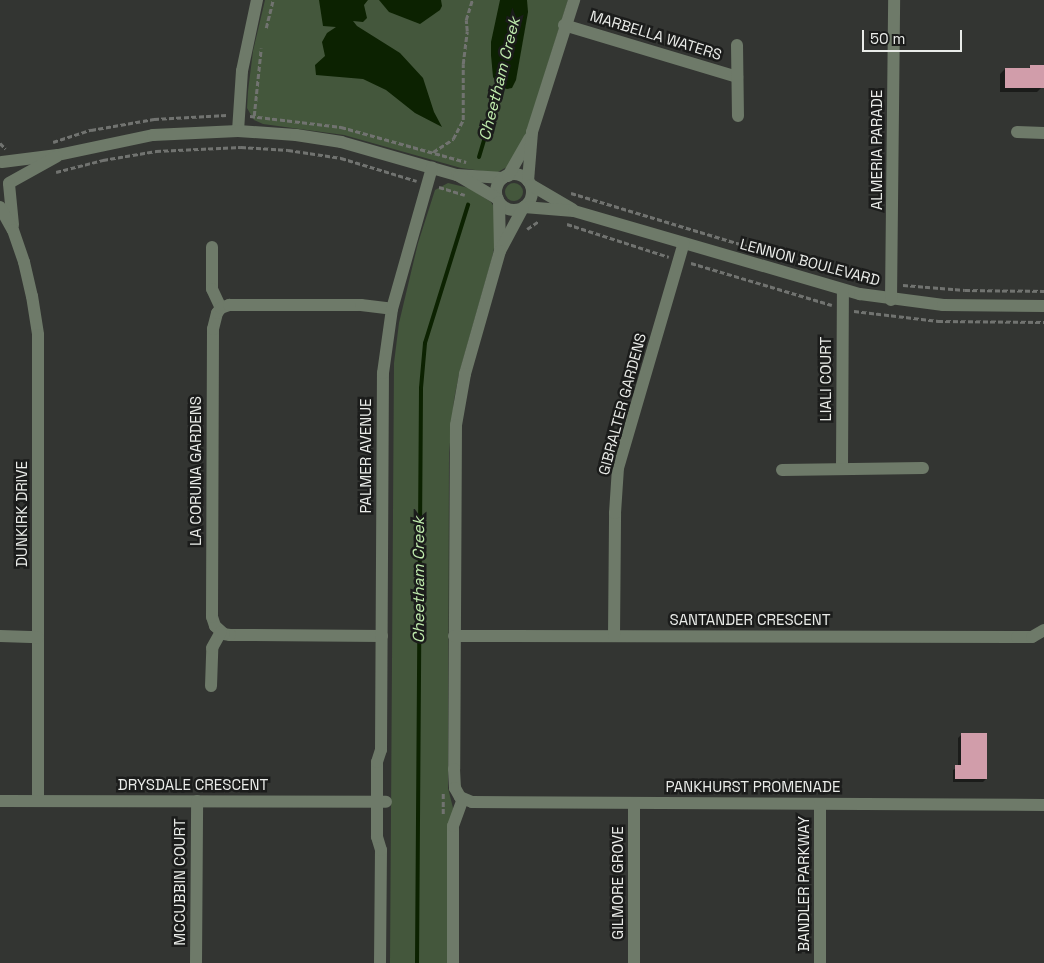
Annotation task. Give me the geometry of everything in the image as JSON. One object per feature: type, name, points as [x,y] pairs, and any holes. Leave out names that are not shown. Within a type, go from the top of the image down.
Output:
[{"type":"street","points":[[238,130],[242,71],[257,0]]},
{"type":"street","points":[[453,963],[453,826],[463,799],[456,791],[454,783],[455,452],[457,417],[465,374],[500,251],[532,197],[529,183],[532,132],[564,25],[574,0]]},
{"type":"street","name":"ALMERIA PARADE","points":[[891,300],[893,284],[894,0]]},
{"type":"street","name":"MARBELLA WATERS","points":[[564,25],[737,77]]},
{"type":"street","name":"MARBELLA WATERS","points":[[737,46],[738,116]]},
{"type":"street","points":[[0,162],[58,156],[153,135],[238,130],[296,135],[341,142],[457,175],[505,177],[517,175],[529,183]]},
{"type":"street","points":[[500,251],[497,189],[532,132]]},
{"type":"street","points":[[1017,132],[1044,133]]},
{"type":"street","points":[[6,186],[58,156]]},
{"type":"street","name":"DUNKIRK DRIVE","points":[[0,162],[9,170],[6,186],[13,230],[29,278],[38,335],[38,801]]},
{"type":"street","name":"PALMER AVENUE","points":[[380,963],[381,850],[386,837],[382,802],[385,759],[382,750],[383,373],[392,309],[432,168]]},
{"type":"street","points":[[457,175],[511,210],[524,208]]},
{"type":"street","name":"LENNON BOULEVARD","points":[[529,183],[574,211]]},
{"type":"street","name":"DUNKIRK DRIVE","points":[[0,207],[13,230]]},
{"type":"street","name":"LENNON BOULEVARD","points":[[524,208],[574,211],[843,290],[891,300],[943,305],[1044,306]]},
{"type":"street","name":"GIBRALTER GARDENS","points":[[614,636],[615,513],[618,468],[684,243]]},
{"type":"street","points":[[212,248],[212,289],[221,308],[236,305],[360,305],[392,309]]},
{"type":"street","name":"LIALI COURT","points":[[842,468],[843,290]]},
{"type":"street","name":"LA CORUNA GARDENS","points":[[221,308],[214,318],[213,329],[212,617],[215,626],[221,632]]},
{"type":"street","points":[[782,470],[808,468],[923,468]]},
{"type":"street","name":"SANTANDER CRESCENT","points":[[454,636],[1017,637],[1037,636],[1044,630]]},
{"type":"street","points":[[211,686],[212,648],[221,632],[230,635],[382,636]]},
{"type":"street","points":[[0,636],[38,636]]},
{"type":"street","name":"PANKHURST PROMENADE","points":[[463,799],[472,802],[1044,805]]},
{"type":"street","name":"DRYSDALE CRESCENT","points":[[0,801],[382,802]]},
{"type":"street","name":"MCCUBBIN COURT","points":[[196,963],[197,801]]},
{"type":"street","name":"GILMORE GROVE","points":[[634,803],[634,963]]},
{"type":"street","name":"BANDLER PARKWAY","points":[[820,804],[820,963]]},
{"type":"path","points":[[263,37],[273,0]]},
{"type":"path","points":[[433,152],[453,139],[463,120],[463,64],[467,31],[466,20],[472,0]]},
{"type":"path","points":[[254,116],[262,44]]},
{"type":"path","points":[[239,115],[341,127],[471,164]]},
{"type":"path","points":[[51,174],[103,160],[143,153],[234,147],[267,148],[319,154],[413,180]]},
{"type":"path","points":[[565,191],[752,248]]},
{"type":"path","points":[[844,275],[893,284],[936,289],[1044,291]]},
{"type":"shaded area","points":[[265,0],[568,0],[524,140],[507,167],[496,173],[461,168],[344,135],[263,124],[254,120],[247,108],[248,91],[253,51]]},
{"type":"shaded area","points":[[448,183],[469,188],[491,202],[494,207],[497,235],[459,374],[454,400],[449,453],[448,788],[453,808],[447,963],[390,963],[394,363],[399,323],[418,243],[435,190]]},
{"type":"shaded area","points":[[510,183],[518,183],[523,188],[521,199],[510,201],[505,196],[505,188]]},
{"type":"water","points":[[319,0],[368,0],[364,5],[367,18],[363,22],[353,21],[357,26],[400,53],[423,78],[434,112],[442,127],[415,113],[386,90],[363,79],[316,75],[315,65],[325,56],[322,42],[327,33],[336,27],[323,26]]},
{"type":"water","points":[[379,0],[441,0],[442,6],[440,10],[420,24],[389,12]]},
{"type":"water","points":[[500,0],[527,0],[528,12],[516,80],[512,88],[507,89],[500,87],[493,77],[491,55],[491,42]]},
{"type":"building","points":[[1030,65],[1044,65],[1044,88],[1005,88],[1005,68],[1030,68]]},
{"type":"building","points":[[961,733],[987,733],[987,779],[955,779],[955,765],[961,765]]},
{"type":"waterway","name":"Cheetham Creek","points":[[479,157],[501,83]]},
{"type":"waterway","name":"Cheetham Creek","points":[[417,963],[421,388],[425,343],[468,205]]}]
